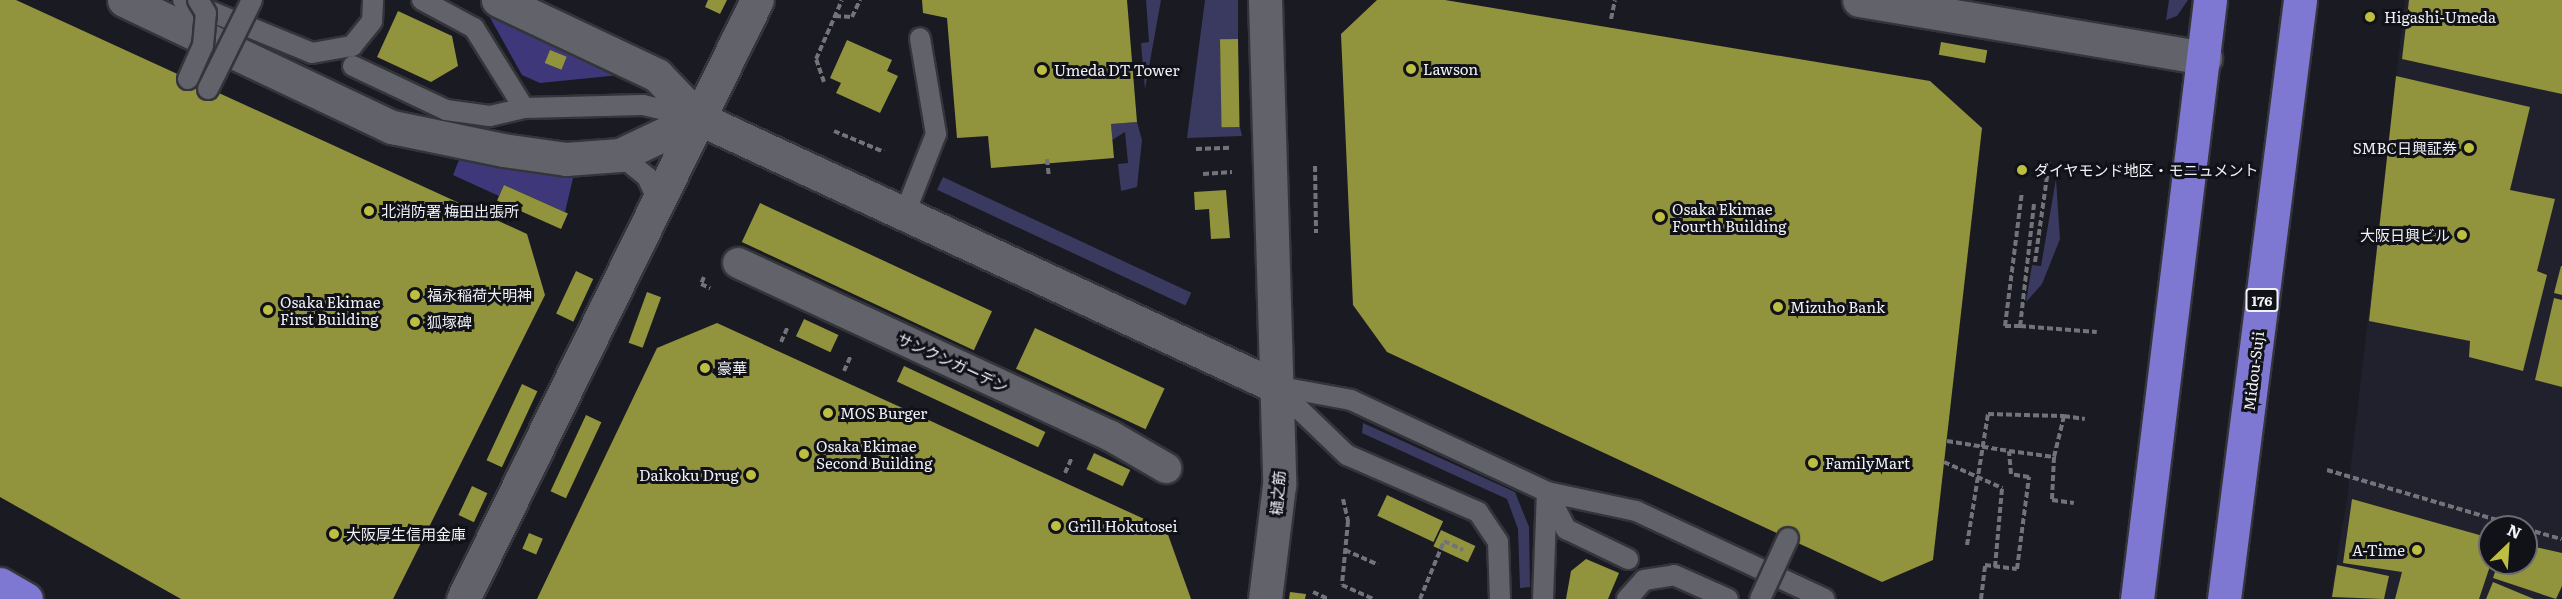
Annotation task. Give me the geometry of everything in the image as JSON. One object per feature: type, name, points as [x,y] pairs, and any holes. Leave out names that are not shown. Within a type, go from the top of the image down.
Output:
[{"type":"highway","points":[[2137,599],[2205,58],[2210,0]]},
{"type":"highway","name":"Midou-Suji","points":[[2224,599],[2300,0]]},
{"type":"highway","points":[[0,584],[26,599]]},
{"type":"street","points":[[124,0],[392,127],[566,159],[620,155],[698,118]]},
{"type":"street","points":[[498,0],[657,75],[698,118],[1275,386]]},
{"type":"street","points":[[463,599],[657,198],[757,0]]},
{"type":"street","name":"樋之筋","points":[[1264,0],[1278,289],[1275,386],[1280,485],[1265,599]]},
{"type":"street","points":[[1859,0],[2205,58]]},
{"type":"street","name":"サンクンガーデン","points":[[738,263],[1111,436],[1166,468]]},
{"type":"lane","points":[[183,0],[312,53],[352,46],[372,21],[373,0]]},
{"type":"lane","points":[[188,79],[203,46],[206,13],[198,0]]},
{"type":"lane","points":[[203,0],[311,44],[344,37],[361,17],[363,0]]},
{"type":"lane","points":[[208,88],[252,0]]},
{"type":"lane","points":[[422,0],[474,28],[524,108]]},
{"type":"lane","points":[[904,213],[936,134],[920,38]]},
{"type":"lane","points":[[354,66],[446,110],[490,116],[524,108],[643,105],[698,118]]},
{"type":"lane","points":[[620,155],[647,177],[657,198]]},
{"type":"lane","points":[[1275,386],[1351,400],[1547,492],[1584,504],[1636,511],[1825,599]]},
{"type":"lane","points":[[1275,386],[1347,455],[1478,512],[1498,542],[1500,599]]},
{"type":"lane","points":[[1547,492],[1566,529],[1628,559]]},
{"type":"lane","points":[[1543,599],[1547,492]]},
{"type":"lane","points":[[1760,599],[1788,538]]},
{"type":"lane","points":[[1627,599],[1644,580],[1674,575],[1728,599]]},
{"type":"lane","points":[[1644,599],[1651,592],[1675,587],[1704,599]]},
{"type":"path","points":[[824,82],[816,58],[842,0]]},
{"type":"path","points":[[835,16],[852,17],[860,0]]},
{"type":"path","points":[[1611,19],[1615,0]]},
{"type":"path","points":[[834,131],[884,152]]},
{"type":"path","points":[[1196,149],[1238,148]]},
{"type":"path","points":[[1047,159],[1049,177]]},
{"type":"path","points":[[2035,262],[2049,162]]},
{"type":"path","points":[[1315,166],[1316,233]]},
{"type":"path","points":[[1203,174],[1240,172]]},
{"type":"path","points":[[2022,192],[2005,326],[2097,332]]},
{"type":"path","points":[[2020,326],[2034,204]]},
{"type":"path","points":[[844,371],[852,352]]},
{"type":"path","points":[[1967,545],[1988,414],[2064,416],[2085,419]]},
{"type":"path","points":[[2064,416],[2054,457],[2052,500],[2074,503]]},
{"type":"path","points":[[1947,441],[2054,457]]},
{"type":"path","points":[[1981,599],[1985,565],[2017,569],[2029,477],[2011,474],[2009,451]]},
{"type":"path","points":[[1065,473],[1074,453]]},
{"type":"path","points":[[1944,462],[2002,488],[1995,567]]},
{"type":"path","points":[[2327,470],[2480,515]]},
{"type":"path","points":[[1343,499],[1348,521],[1342,585],[1374,599]]},
{"type":"path","points":[[2538,532],[2562,539]]},
{"type":"path","points":[[1420,599],[1444,541],[1463,550]]},
{"type":"path","points":[[1345,550],[1378,565]]},
{"type":"path","points":[[1313,592],[1328,599]]},
{"type":"shaded area","points":[[1146,0],[1161,0],[1145,89],[1141,43],[1149,42]]},
{"type":"shaded area","points":[[1205,0],[1238,0],[1238,39],[1220,40],[1223,127],[1240,127],[1242,136],[1187,138]]},
{"type":"shaded area","points":[[2169,0],[2188,0],[2177,16],[2166,20]]},
{"type":"shaded area","points":[[2405,0],[2562,0],[2562,599],[2330,599],[2347,499]]},
{"type":"shaded area","points":[[488,14],[620,75],[540,83],[522,75]]},
{"type":"shaded area","points":[[1137,122],[1142,140],[1137,187],[1121,191],[1118,164],[1128,163],[1125,132],[1112,140],[1111,124]]},
{"type":"shaded area","points":[[470,155],[573,178],[565,212],[504,185],[499,196],[453,175],[459,160]]},
{"type":"shaded area","points":[[943,177],[1191,293],[1185,305],[937,190]]},
{"type":"shaded area","points":[[2056,179],[2060,239],[2042,284],[2026,302],[2032,265],[2041,266]]},
{"type":"shaded area","points":[[1363,423],[1515,492],[1529,527],[1530,587],[1520,588],[1518,529],[1507,499],[1362,433]]},
{"type":"building","name":"Osaka Ekimae First Building","points":[[0,0],[16,0],[527,234],[545,295],[393,599],[181,599],[0,497]]},
{"type":"building","points":[[708,0],[727,0],[720,14],[705,7]]},
{"type":"building","name":"Umeda DT Tower","points":[[922,0],[1127,0],[1137,122],[1111,124],[1114,158],[991,168],[988,136],[957,138],[947,18],[923,13]]},
{"type":"building","name":"Osaka Ekimae Fourth Building","points":[[1377,0],[1445,0],[1930,81],[1982,128],[1933,560],[1882,582],[1387,352],[1353,305],[1341,34]]},
{"type":"building","points":[[2409,0],[2562,0],[2562,94],[2402,59]]},
{"type":"building","points":[[398,11],[452,36],[458,66],[431,82],[377,57]]},
{"type":"building","points":[[1220,39],[1238,39],[1240,127],[1222,127]]},
{"type":"building","points":[[847,40],[892,60],[887,71],[898,76],[880,113],[836,93],[841,83],[830,78]]},
{"type":"building","points":[[1941,42],[1987,50],[1985,63],[1939,55]]},
{"type":"building","points":[[550,50],[567,57],[561,70],[545,63]]},
{"type":"building","name":"大阪日興ビル","points":[[2396,76],[2530,107],[2510,190],[2555,199],[2537,271],[2547,275],[2523,371],[2469,357],[2470,341],[2369,321]]},
{"type":"building","points":[[504,185],[568,213],[561,229],[497,201]]},
{"type":"building","points":[[1226,190],[1230,238],[1211,239],[1209,209],[1195,210],[1194,192]]},
{"type":"building","points":[[760,203],[992,311],[974,350],[742,242]]},
{"type":"building","points":[[2562,266],[2562,295],[2554,293]]},
{"type":"building","points":[[576,271],[593,279],[573,322],[556,314]]},
{"type":"building","points":[[647,292],[661,297],[643,348],[629,343]]},
{"type":"building","points":[[2554,298],[2562,300],[2562,387],[2535,380]]},
{"type":"building","points":[[804,319],[838,335],[830,352],[796,336]]},
{"type":"building","name":"Osaka Ekimae Second Building","points":[[717,323],[1166,529],[1191,599],[537,599],[657,348]]},
{"type":"building","points":[[1035,328],[1165,388],[1146,429],[1016,369]]},
{"type":"building","points":[[904,366],[1045,432],[1038,447],[897,381]]},
{"type":"building","points":[[522,384],[537,391],[502,467],[487,460]]},
{"type":"building","points":[[586,415],[601,422],[566,498],[551,491]]},
{"type":"building","points":[[1094,453],[1130,470],[1123,486],[1086,469]]},
{"type":"building","points":[[472,486],[487,493],[474,522],[458,515]]},
{"type":"building","points":[[1387,495],[1443,521],[1433,542],[1377,516]]},
{"type":"building","name":"A-Time","points":[[2352,499],[2478,535],[2478,575],[2487,575],[2479,599],[2395,599],[2402,572],[2343,563]]},
{"type":"building","points":[[1441,530],[1475,546],[1468,562],[1433,546]]},
{"type":"building","points":[[529,533],[543,539],[536,555],[522,549]]},
{"type":"building","points":[[2538,548],[2562,553],[2562,586],[2556,599],[2493,578],[2494,575],[2538,575]]},
{"type":"building","points":[[1586,559],[1619,573],[1608,599],[1566,599],[1571,571]]},
{"type":"building","points":[[2337,565],[2389,576],[2384,599],[2332,597]]},
{"type":"building","points":[[2493,582],[2534,599],[2486,599]]},
{"type":"building","points":[[1290,592],[1306,594],[1305,599],[1289,599]]},
{"type":"place","name":"Higashi-Umeda","points":[[2370,17]]},
{"type":"place","name":"Lawson","points":[[1411,69]]},
{"type":"place","name":"Umeda DT Tower","points":[[1042,70]]},
{"type":"place","name":"SMBC日興証券","points":[[2469,148]]},
{"type":"place","name":"ダイヤモンド地区・モニュメント","points":[[2022,170]]},
{"type":"place","name":"北消防署 梅田出張所","points":[[369,211]]},
{"type":"place","name":"Osaka Ekimae Fourth Building","points":[[1660,217]]},
{"type":"place","name":"大阪日興ビル","points":[[2462,235]]},
{"type":"place","name":"福永稲荷大明神","points":[[415,295]]},
{"type":"place","name":"Mizuho Bank","points":[[1778,307]]},
{"type":"place","name":"Osaka Ekimae First Building","points":[[268,310]]},
{"type":"place","name":"狐塚碑","points":[[415,322]]},
{"type":"place","name":"豪華","points":[[705,368]]},
{"type":"place","name":"MOS Burger","points":[[828,413]]},
{"type":"place","name":"Osaka Ekimae Second Building","points":[[804,454]]},
{"type":"place","name":"FamilyMart","points":[[1813,463]]},
{"type":"place","name":"Daikoku Drug","points":[[751,475]]},
{"type":"place","name":"Grill Hokutosei","points":[[1056,526]]},
{"type":"place","name":"大阪厚生信用金庫","points":[[334,534]]},
{"type":"place","name":"A-Time","points":[[2417,550]]}]
